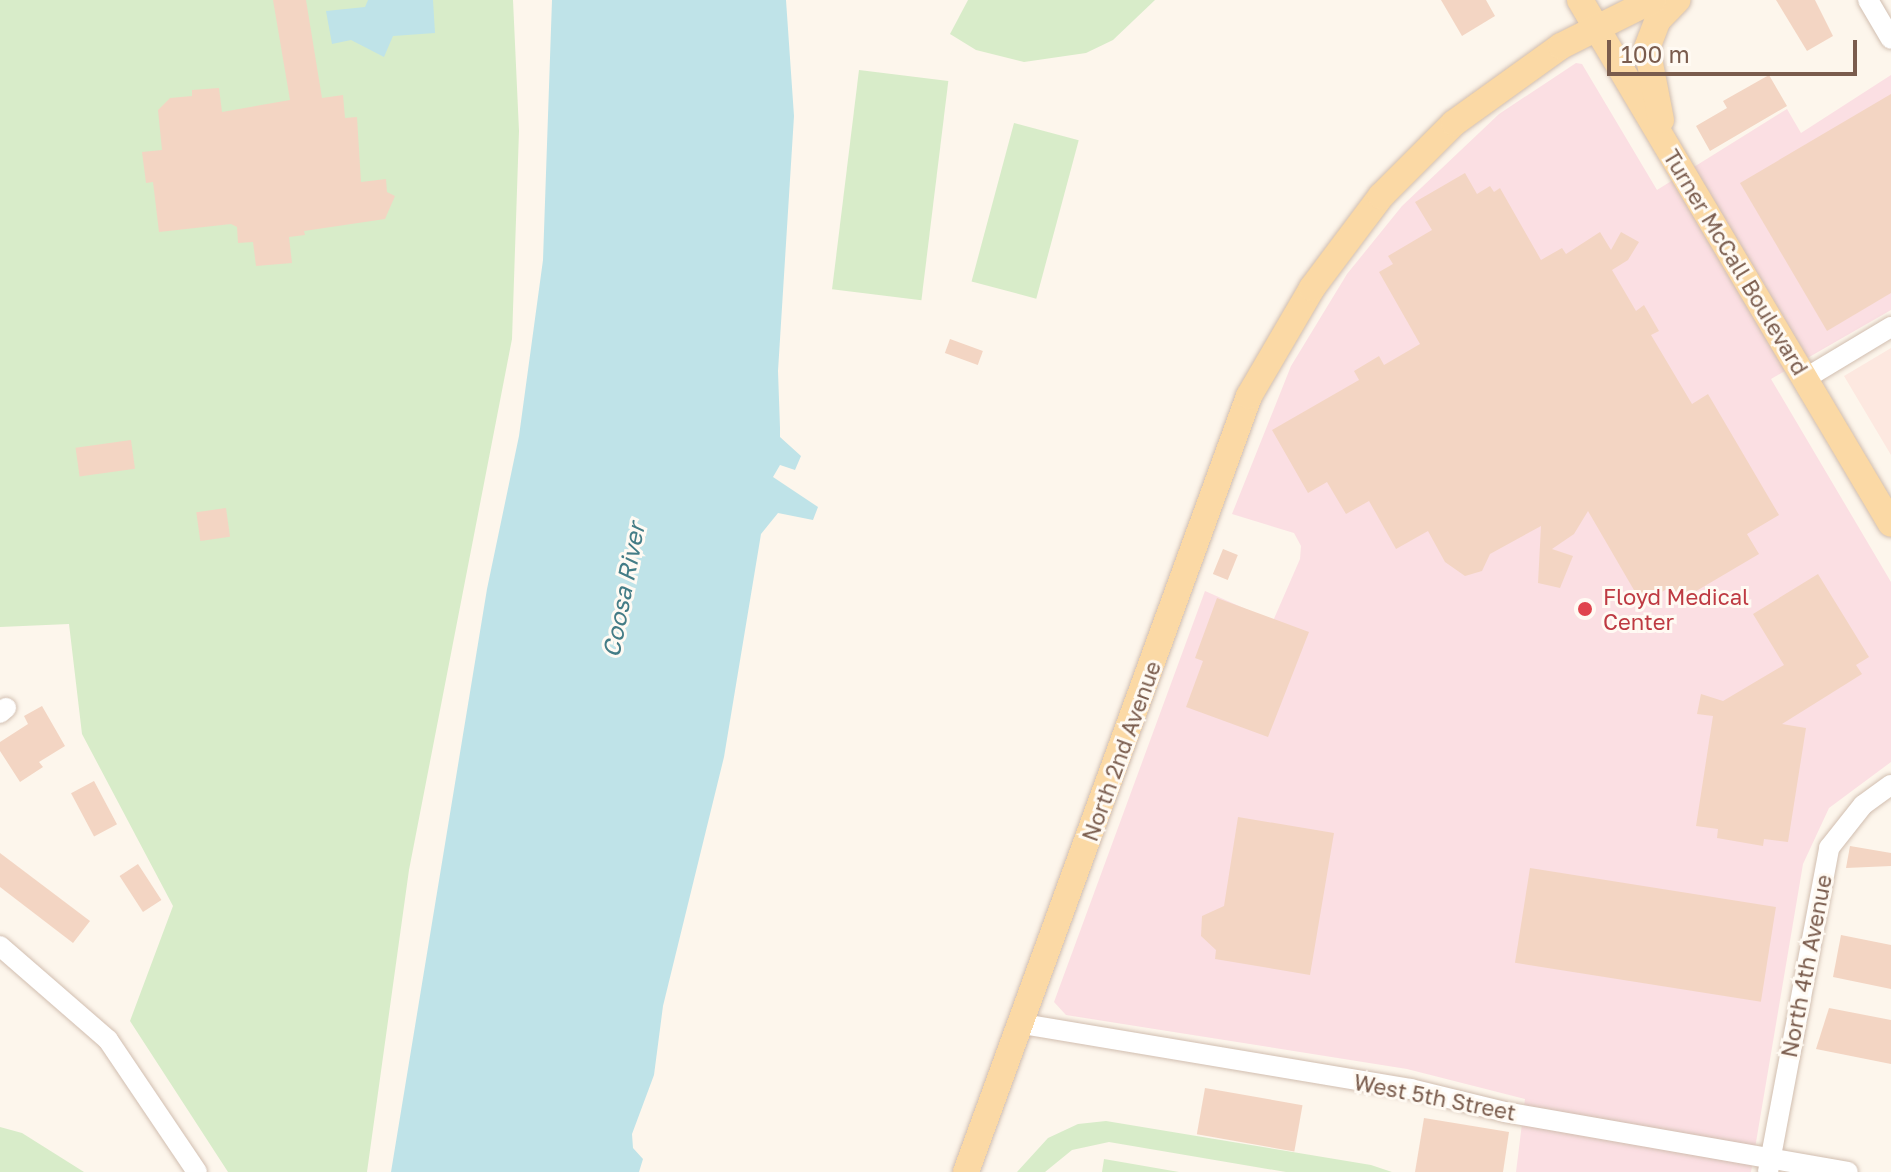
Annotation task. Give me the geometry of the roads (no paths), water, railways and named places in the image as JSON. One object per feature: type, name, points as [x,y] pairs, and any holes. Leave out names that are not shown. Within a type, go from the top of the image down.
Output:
[{"type":"main road","name":"Turner McCall Boulevard","points":[[1580,0],[1891,524]]},
{"type":"main road","name":"North 2nd Avenue","points":[[966,1172],[1023,1024],[1249,396],[1287,336],[1312,288],[1351,233],[1418,157],[1504,84],[1595,27],[1653,0]]},
{"type":"main road","points":[[1668,146],[1647,48],[1658,20],[1677,0]]},
{"type":"street","points":[[1868,0],[1891,39]]},
{"type":"street","points":[[1806,378],[1891,327]]},
{"type":"street","name":"North 4th Avenue","points":[[1769,1165],[1829,848],[1863,805],[1891,785]]},
{"type":"street","points":[[0,946],[108,1040],[197,1172]]},
{"type":"street","name":"West 5th Street","points":[[1023,1024],[1411,1089],[1505,1112],[1769,1165],[1848,1172]]},
{"type":"water","points":[[368,0],[433,0],[435,33],[393,36],[384,57],[351,40],[332,44],[326,11],[365,7]]},
{"type":"water","name":"Coosa River","points":[[552,0],[786,0],[794,116],[778,371],[780,437],[801,456],[795,470],[780,465],[773,477],[818,507],[813,520],[778,513],[761,534],[724,757],[663,1006],[654,1075],[632,1134],[633,1148],[643,1159],[639,1172],[391,1172],[487,589],[519,436],[543,260]]},
{"type":"place","name":"Floyd Medical Center","points":[[1585,609]]}]
